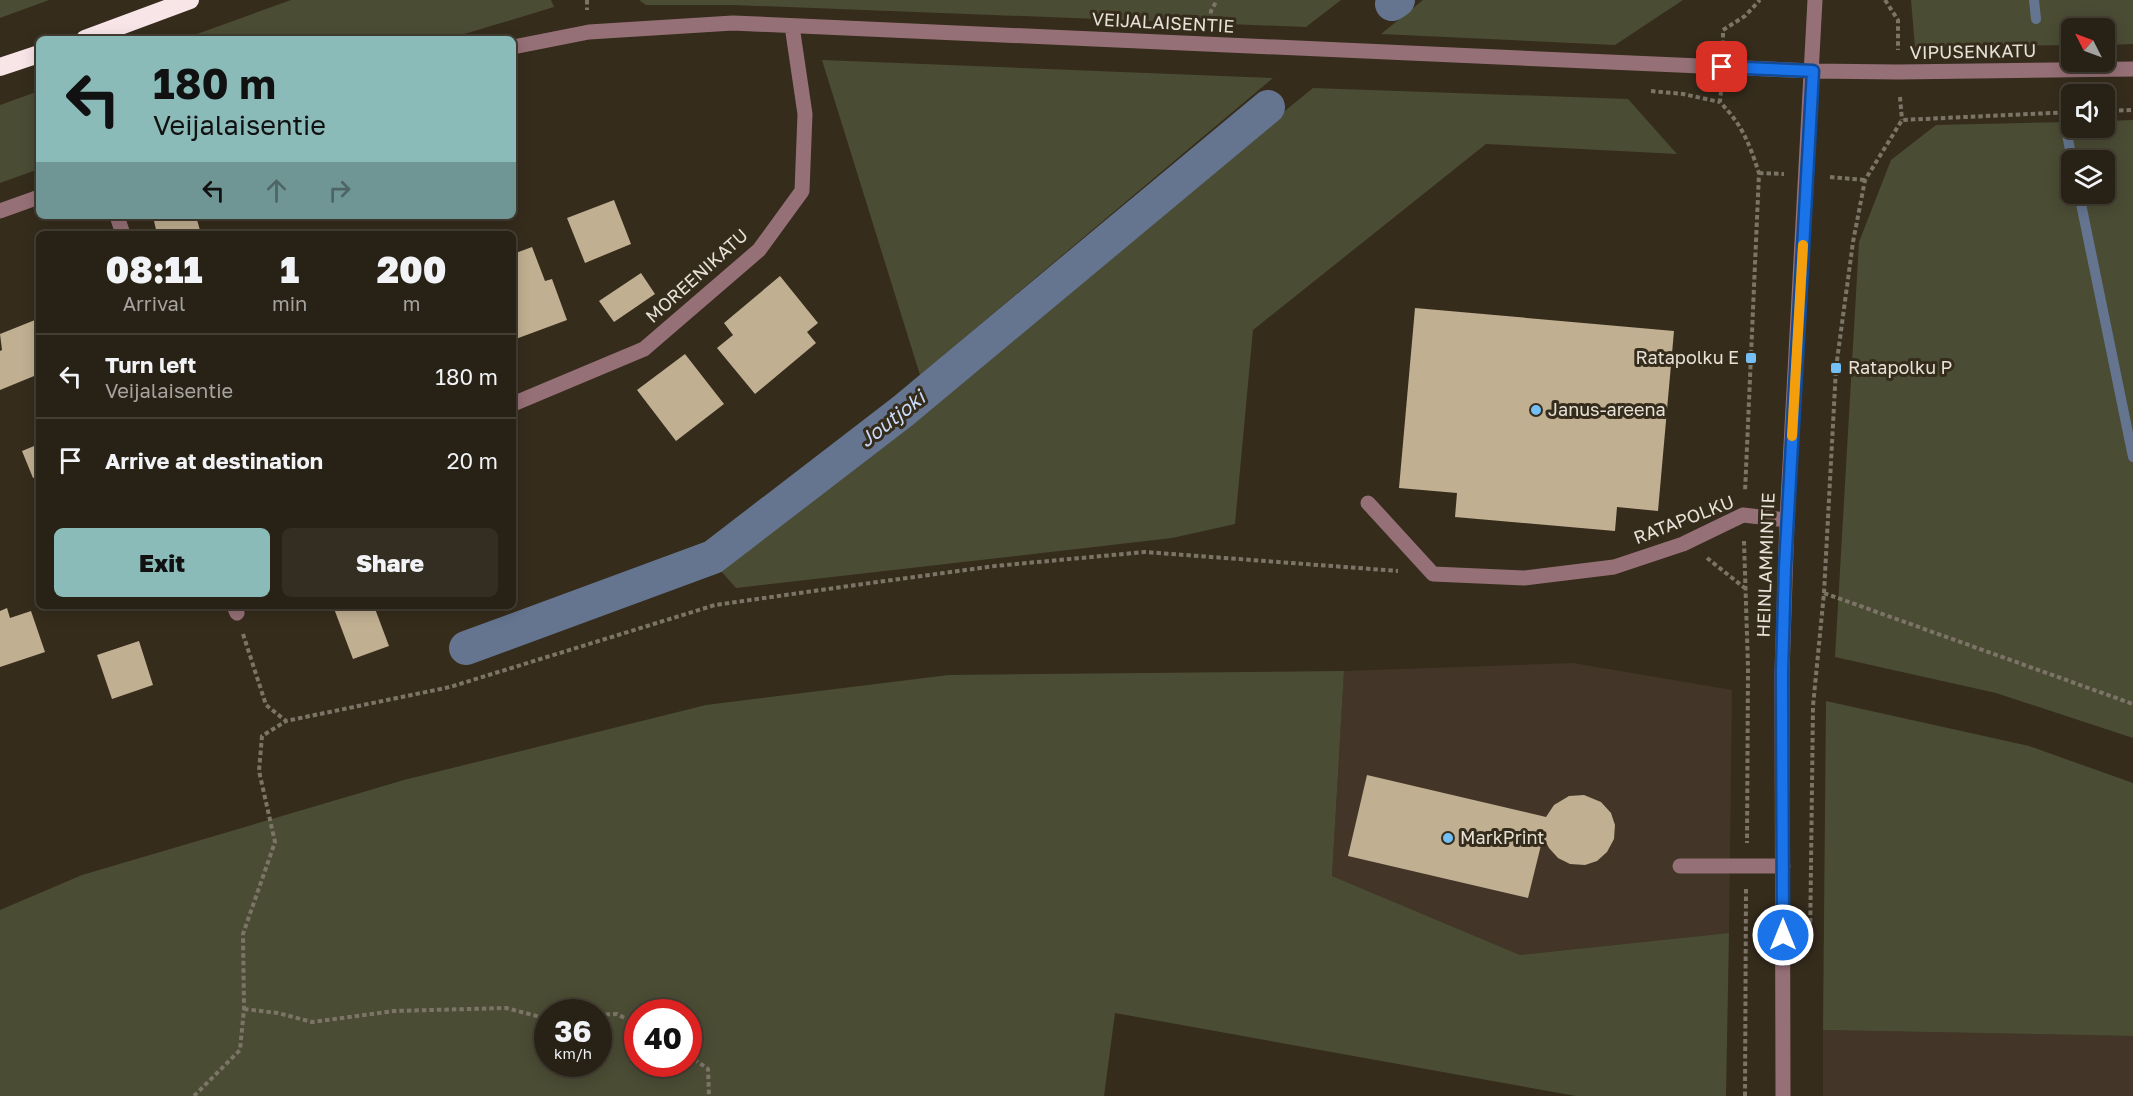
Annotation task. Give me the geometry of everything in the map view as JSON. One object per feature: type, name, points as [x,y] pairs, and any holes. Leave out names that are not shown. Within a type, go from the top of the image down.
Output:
[{"type":"highway","points":[[93,36],[190,0]]},
{"type":"highway","points":[[0,67],[36,55]]},
{"type":"street","name":"HEINLAMMINTIE","points":[[1783,1096],[1782,672],[1787,520],[1813,71],[1815,0]]},
{"type":"street","name":"VEIJALAISENTIE","points":[[516,46],[589,32],[733,23],[1813,71]]},
{"type":"street","name":"MOREENIKATU","points":[[516,403],[644,349],[759,250],[802,191],[806,114],[792,26]]},
{"type":"street","name":"VIPUSENKATU","points":[[1813,71],[2133,69]]},
{"type":"street","points":[[0,211],[36,198]]},
{"type":"street","points":[[1368,503],[1433,574]]},
{"type":"street","name":"RATAPOLKU","points":[[1433,574],[1524,578],[1614,567],[1683,544],[1743,515],[1787,520]]},
{"type":"street","points":[[1680,866],[1783,867]]},
{"type":"path","points":[[1720,102],[1723,30],[1745,16],[1760,0]]},
{"type":"path","points":[[1649,91],[1683,94],[1720,102],[1746,135],[1760,173],[1748,453],[1743,515],[1746,589],[1747,866],[1745,1096]]},
{"type":"path","points":[[2115,111],[2133,110]]},
{"type":"path","points":[[1810,954],[1813,706],[1824,593],[1836,368],[1853,242],[1865,180],[1902,120],[2061,113]]},
{"type":"path","points":[[1683,544],[1713,562],[1746,589]]},
{"type":"path","points":[[194,1096],[240,1050],[244,1009],[243,934],[275,842],[259,771],[262,736],[286,721],[450,687],[715,605],[995,566],[1145,552],[1433,574]]},
{"type":"path","points":[[1824,593],[2133,704]]},
{"type":"path","points":[[236,610],[266,705],[286,721]]},
{"type":"path","points":[[244,1009],[278,1012],[312,1022],[394,1011],[506,1008],[534,1015]]},
{"type":"path","points":[[702,1065],[708,1069],[709,1096]]},
{"type":"shaded area","points":[[1573,663],[1732,690],[1729,933],[1520,955],[1332,876],[1344,671]]},
{"type":"shaded area","points":[[1823,1030],[2133,1036],[2133,1096],[1823,1096]]},
{"type":"green space","points":[[0,0],[49,0],[0,18]]},
{"type":"green space","points":[[291,0],[551,0],[554,7],[458,36],[191,36]]},
{"type":"green space","points":[[639,0],[1341,0],[1306,27],[733,5],[646,5]]},
{"type":"green space","points":[[1423,0],[1683,0],[1615,45],[1381,34]]},
{"type":"green space","points":[[1911,0],[2133,0],[2133,44],[2115,45],[2115,18],[2061,18],[2061,45],[1915,47]]},
{"type":"green space","points":[[822,60],[1273,78],[920,375]]},
{"type":"green space","points":[[1313,88],[1628,99],[1677,154],[1486,144],[1253,330],[1235,524],[1172,538],[736,588],[720,570]]},
{"type":"green space","points":[[36,92],[36,170],[0,183],[0,105]]},
{"type":"green space","points":[[2133,120],[2133,738],[1996,693],[1835,657],[1859,242],[1891,160],[1936,125],[2061,122],[2061,138],[2115,138],[2115,121]]},
{"type":"green space","points":[[1344,671],[1332,876],[1520,955],[1729,933],[1726,1096],[1576,1096],[1115,1013],[1104,1096],[0,1096],[0,910],[82,875],[404,780],[706,705],[949,675]]},
{"type":"green space","points":[[1826,701],[2029,746],[2133,783],[2133,1036],[1823,1030]]},
{"type":"building","points":[[614,200],[631,244],[585,263],[567,218]]},
{"type":"building","points":[[197,219],[200,231],[156,231],[154,221]]},
{"type":"building","points":[[532,247],[545,281],[552,279],[567,320],[516,339],[516,253]]},
{"type":"building","points":[[641,273],[655,294],[614,322],[599,301]]},
{"type":"building","points":[[780,276],[818,323],[807,332],[816,343],[755,394],[717,348],[733,335],[724,323]]},
{"type":"building","name":"Janus-areena","points":[[1415,308],[1674,331],[1658,511],[1617,507],[1615,531],[1455,517],[1457,493],[1399,488]]},
{"type":"building","points":[[35,320],[36,322],[36,375],[0,390],[0,351],[2,350],[0,334]]},
{"type":"building","points":[[685,354],[724,404],[676,441],[637,390]]},
{"type":"building","points":[[36,445],[36,477],[33,478],[22,451]]},
{"type":"building","points":[[7,608],[10,618],[31,611],[45,652],[0,667],[0,611]]},
{"type":"building","points":[[334,609],[375,609],[389,646],[353,659]]},
{"type":"building","points":[[139,641],[153,685],[112,699],[97,655]]},
{"type":"building","name":"MarkPrint","points":[[1367,775],[1546,817],[1554,805],[1569,796],[1584,795],[1601,802],[1611,813],[1615,825],[1614,839],[1607,852],[1597,861],[1585,865],[1570,864],[1558,858],[1543,837],[1528,898],[1348,856]]},
{"type":"waterway","name":"Joutjoki","points":[[1392,4],[1398,0]]},
{"type":"waterway","points":[[2034,0],[2036,19]]},
{"type":"waterway","name":"Joutjoki","points":[[466,648],[713,557],[903,411],[1268,107]]},
{"type":"waterway","points":[[2068,138],[2070,150]]},
{"type":"waterway","points":[[2081,204],[2133,457]]},
{"type":"slow traffic","points":[[1792,436],[1803,245]]},
{"type":"place","name":"Ratapolku E","points":[[1751,358]]},
{"type":"place","name":"Ratapolku P","points":[[1836,368]]},
{"type":"place","name":"Janus-areena","points":[[1536,410]]},
{"type":"place","name":"MarkPrint","points":[[1448,838]]},
{"type":"route","points":[[1722,67],[1813,71],[1785,567],[1782,672],[1783,935]]}]
